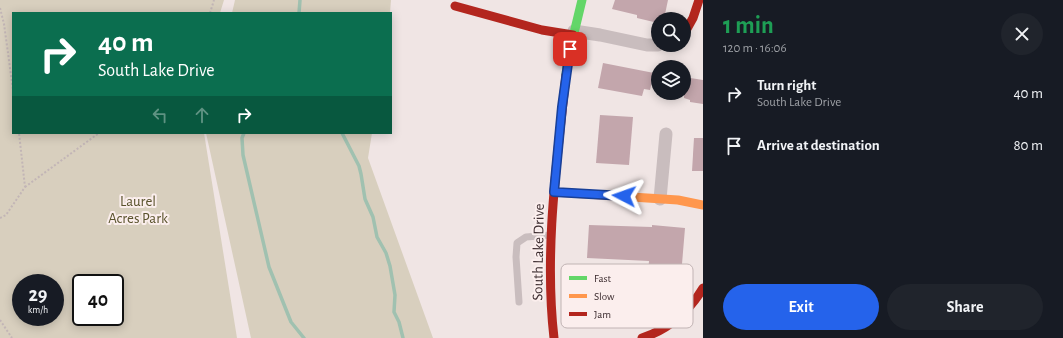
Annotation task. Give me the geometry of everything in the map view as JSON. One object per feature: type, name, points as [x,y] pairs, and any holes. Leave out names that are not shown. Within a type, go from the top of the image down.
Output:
[{"type":"street","name":"South Lake Drive","points":[[554,338],[550,287],[554,192],[564,83],[568,58],[582,0]]},
{"type":"street","points":[[691,24],[699,0]]},
{"type":"street","points":[[455,6],[542,30],[574,33],[651,45]]},
{"type":"street","points":[[660,199],[666,134]]},
{"type":"street","points":[[554,192],[660,199],[703,205]]},
{"type":"street","points":[[693,304],[703,288]]},
{"type":"street","points":[[642,338],[666,328]]},
{"type":"lane","points":[[519,302],[516,257],[517,243],[526,237],[551,236]]},
{"type":"path","points":[[210,12],[214,0]]},
{"type":"path","points":[[0,8],[4,24],[12,83]]},
{"type":"path","points":[[19,134],[25,187]]},
{"type":"path","points":[[0,218],[6,215],[25,187],[98,134]]},
{"type":"path","points":[[0,320],[12,338]]},
{"type":"green space","name":"Laurel Acres Park","points":[[0,0],[224,0],[220,12],[12,12],[12,134],[204,134],[237,338],[0,338]]},
{"type":"green space","points":[[235,0],[391,0],[390,12],[232,12]]},
{"type":"green space","points":[[206,134],[372,134],[368,158],[433,338],[251,338]]},
{"type":"building","points":[[615,0],[668,0],[665,12],[651,12],[651,21],[637,18],[637,15],[612,9]]},
{"type":"building","points":[[603,63],[651,72],[650,90],[644,89],[642,96],[598,88]]},
{"type":"building","points":[[691,78],[703,80],[703,104],[690,102]]},
{"type":"building","points":[[600,115],[633,117],[629,165],[596,163]]},
{"type":"building","points":[[694,138],[703,138],[703,171],[692,171]]},
{"type":"building","points":[[589,225],[652,227],[652,225],[685,228],[682,264],[649,264],[649,261],[587,258]]},
{"type":"waterway","points":[[299,12],[300,0]]},
{"type":"waterway","points":[[244,134],[242,138],[243,155],[269,267],[291,322],[304,338]]},
{"type":"waterway","points":[[343,134],[359,166],[365,199],[373,217],[377,237],[386,253],[390,266],[395,295],[394,312],[399,322],[403,338]]},
{"type":"traffic: fast","points":[[566,75],[568,58],[582,0]]},
{"type":"traffic: slow","points":[[554,192],[678,200],[703,205]]},
{"type":"traffic: jam","points":[[691,22],[699,0]]},
{"type":"traffic: jam","points":[[455,6],[542,30],[573,35]]},
{"type":"traffic: jam","points":[[554,338],[551,305],[551,239],[566,75]]},
{"type":"traffic: jam","points":[[693,302],[703,288]]},
{"type":"traffic: jam","points":[[642,338],[664,328]]},
{"type":"route","points":[[570,49],[564,83],[554,192],[624,196]]}]
